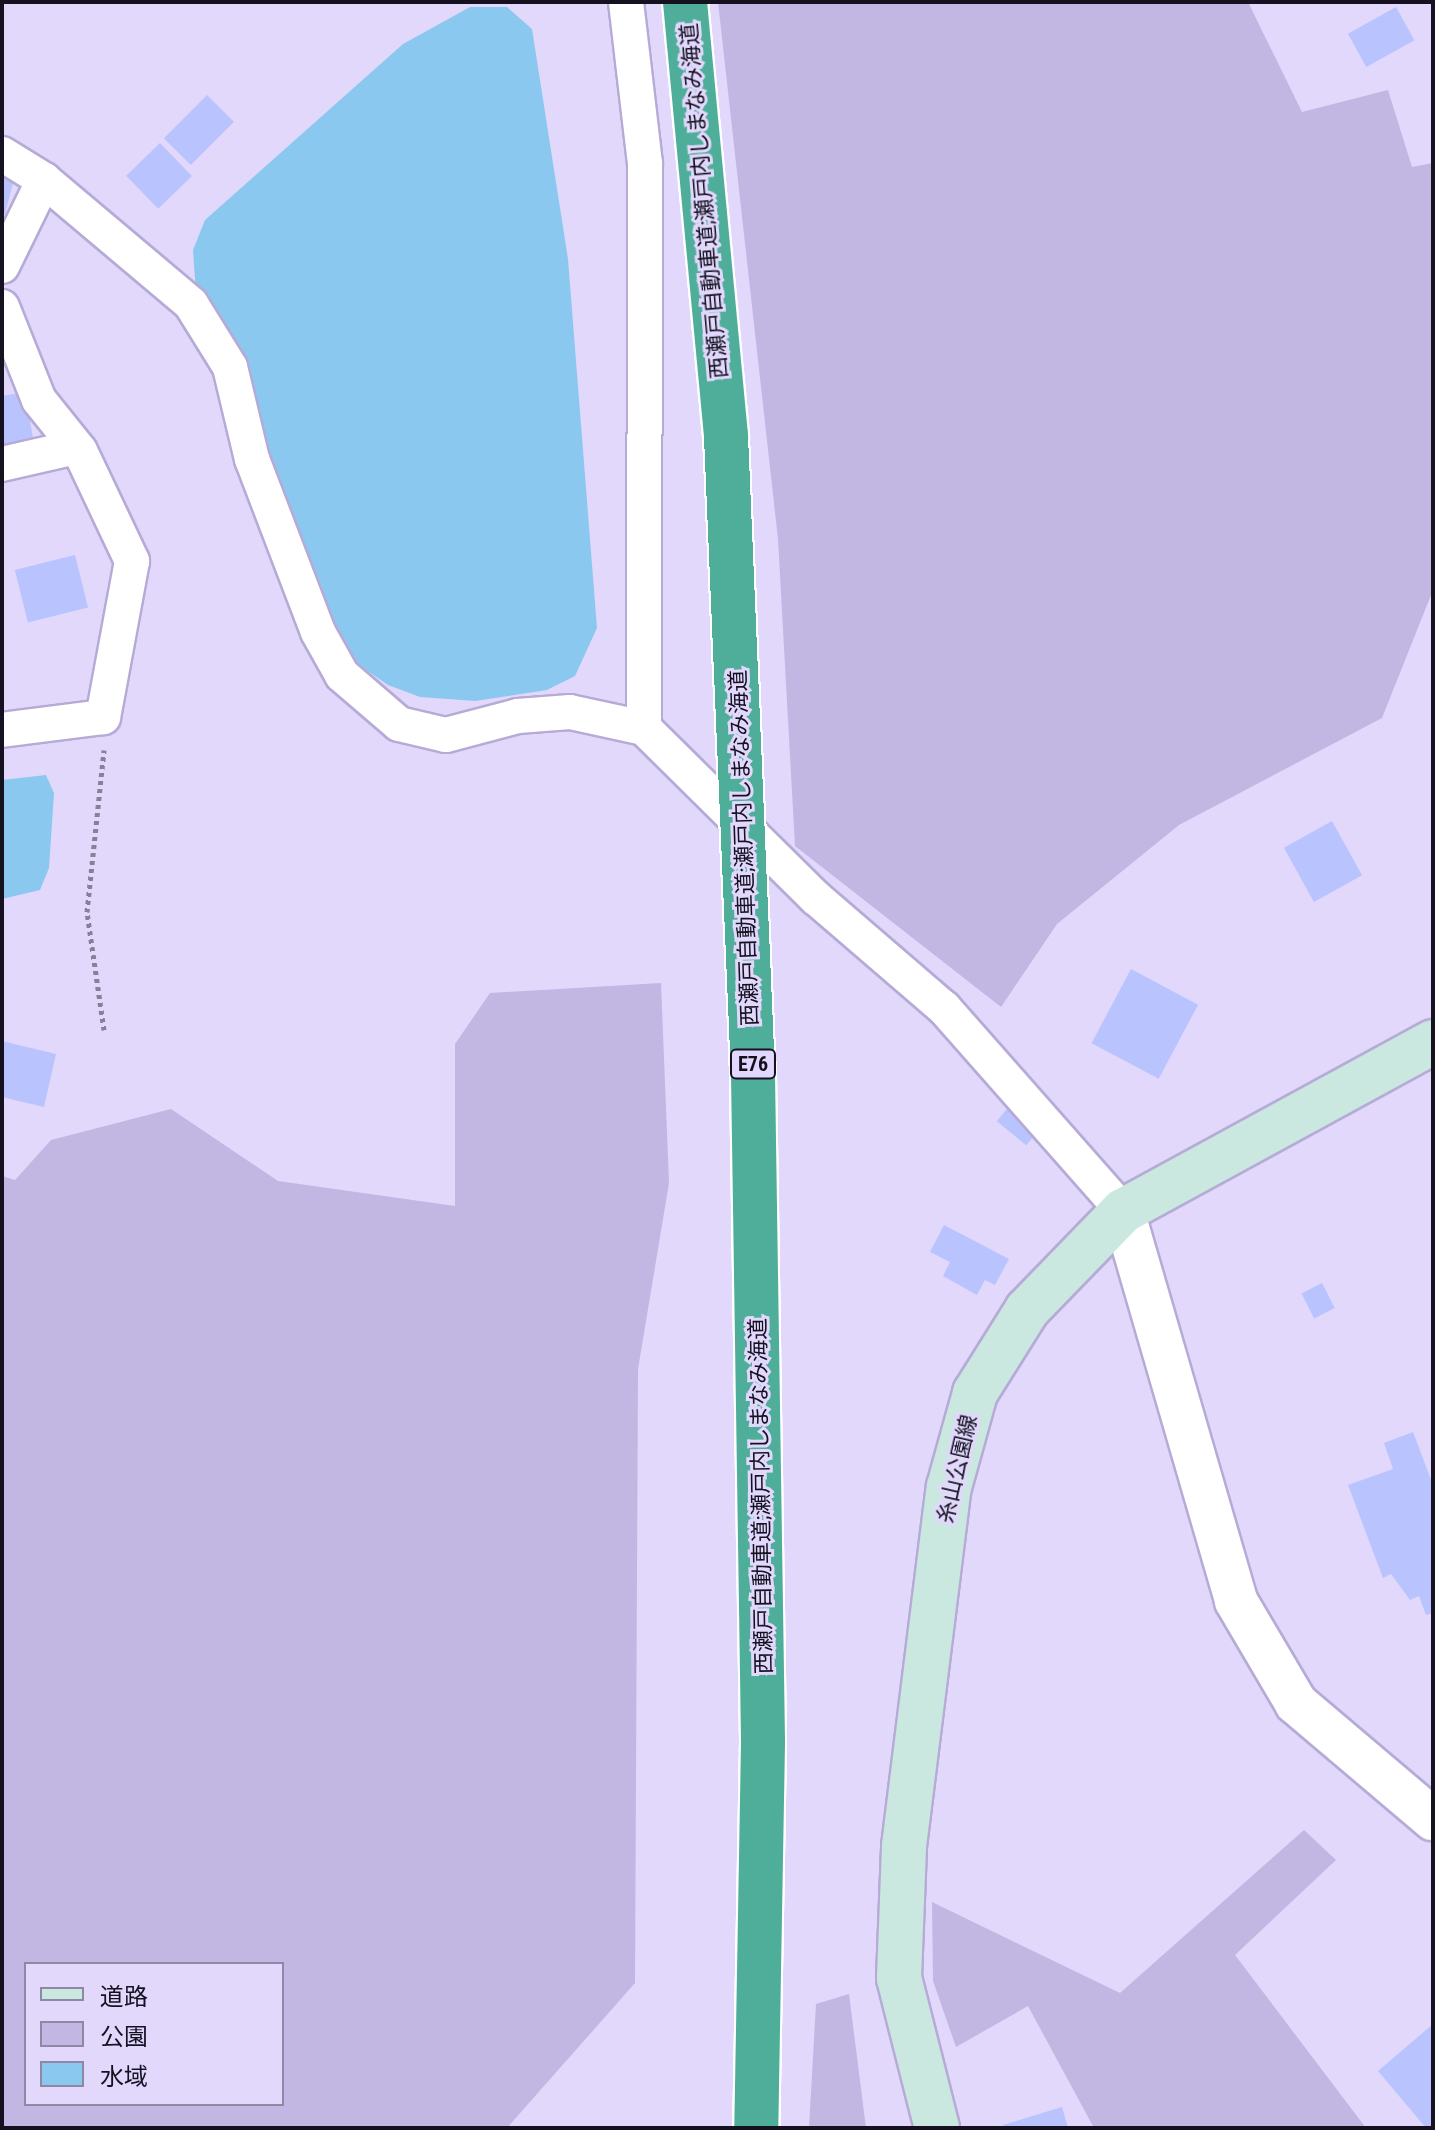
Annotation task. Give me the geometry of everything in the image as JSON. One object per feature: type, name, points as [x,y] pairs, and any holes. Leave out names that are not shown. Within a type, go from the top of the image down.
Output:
[{"type":"highway","name":"西瀬戸自動車道;瀬戸内しまなみ海道","points":[[685,2],[726,436],[753,1074],[763,1713],[756,2128]]},
{"type":"main road","name":"糸山公園線","points":[[937,2128],[899,1978],[904,1846],[949,1487],[975,1393],[1027,1310],[1123,1211],[1433,1042]]},
{"type":"street","points":[[626,2],[645,163],[644,728]]},
{"type":"street","points":[[2,154],[44,180],[191,304],[230,367],[252,459],[318,632],[342,675],[399,724],[446,735],[518,716],[570,712],[644,728],[805,888],[944,1008],[1123,1211],[1236,1601],[1296,1703],[1433,1819]]},
{"type":"street","points":[[2,266],[44,180]]},
{"type":"street","points":[[2,307],[39,400],[76,447],[132,561],[103,717],[2,730]]},
{"type":"street","points":[[2,464],[76,447]]},
{"type":"path","points":[[103,717],[106,784],[87,912],[104,1030]]},
{"type":"green space","points":[[718,2],[1248,2],[1302,112],[1388,90],[1412,167],[1433,163],[1433,590],[1382,718],[1179,825],[1057,924],[1001,1007],[795,846],[778,539]]},
{"type":"green space","points":[[661,983],[669,1183],[638,1369],[635,1983],[507,2128],[2,2128],[2,1176],[15,1180],[51,1140],[171,1109],[278,1181],[455,1206],[455,1044],[490,993]]},
{"type":"green space","points":[[1304,1830],[1336,1860],[1235,1955],[1366,2128],[1094,2128],[1028,2006],[956,2047],[933,1981],[932,1902],[1120,1993]]},
{"type":"green space","points":[[849,1994],[866,2128],[809,2128],[816,2004]]},
{"type":"water","points":[[470,7],[507,7],[532,29],[568,259],[597,628],[575,676],[547,690],[475,701],[420,697],[388,685],[353,661],[333,632],[196,293],[193,250],[205,220],[403,44]]},
{"type":"water","points":[[46,775],[54,793],[49,868],[40,890],[2,899],[2,780]]},
{"type":"building","points":[[1396,7],[1414,40],[1366,67],[1348,34]]},
{"type":"building","points":[[207,95],[234,122],[191,165],[164,138]]},
{"type":"building","points":[[160,143],[192,176],[158,209],[126,176]]},
{"type":"building","points":[[2,170],[14,179],[5,214],[2,213]]},
{"type":"building","points":[[25,392],[35,450],[2,456],[2,396]]},
{"type":"building","points":[[75,555],[88,607],[28,622],[15,570]]},
{"type":"building","points":[[1332,821],[1362,875],[1314,902],[1284,848]]},
{"type":"building","points":[[1131,969],[1198,1005],[1159,1079],[1092,1043]]},
{"type":"building","points":[[2,1041],[56,1054],[44,1107],[2,1097]]},
{"type":"building","points":[[1010,1105],[1040,1129],[1026,1145],[997,1121]]},
{"type":"building","points":[[944,1225],[1009,1259],[995,1285],[985,1280],[977,1295],[943,1276],[950,1262],[930,1252]]},
{"type":"building","points":[[1322,1283],[1335,1308],[1314,1318],[1302,1293]]},
{"type":"building","points":[[1413,1432],[1433,1485],[1433,1613],[1426,1615],[1419,1596],[1410,1600],[1391,1574],[1383,1578],[1348,1485],[1393,1469],[1384,1443]]},
{"type":"building","points":[[1433,2024],[1433,2128],[1426,2128],[1378,2071]]},
{"type":"building","points":[[1062,2107],[1068,2128],[1004,2128],[1003,2125]]}]
